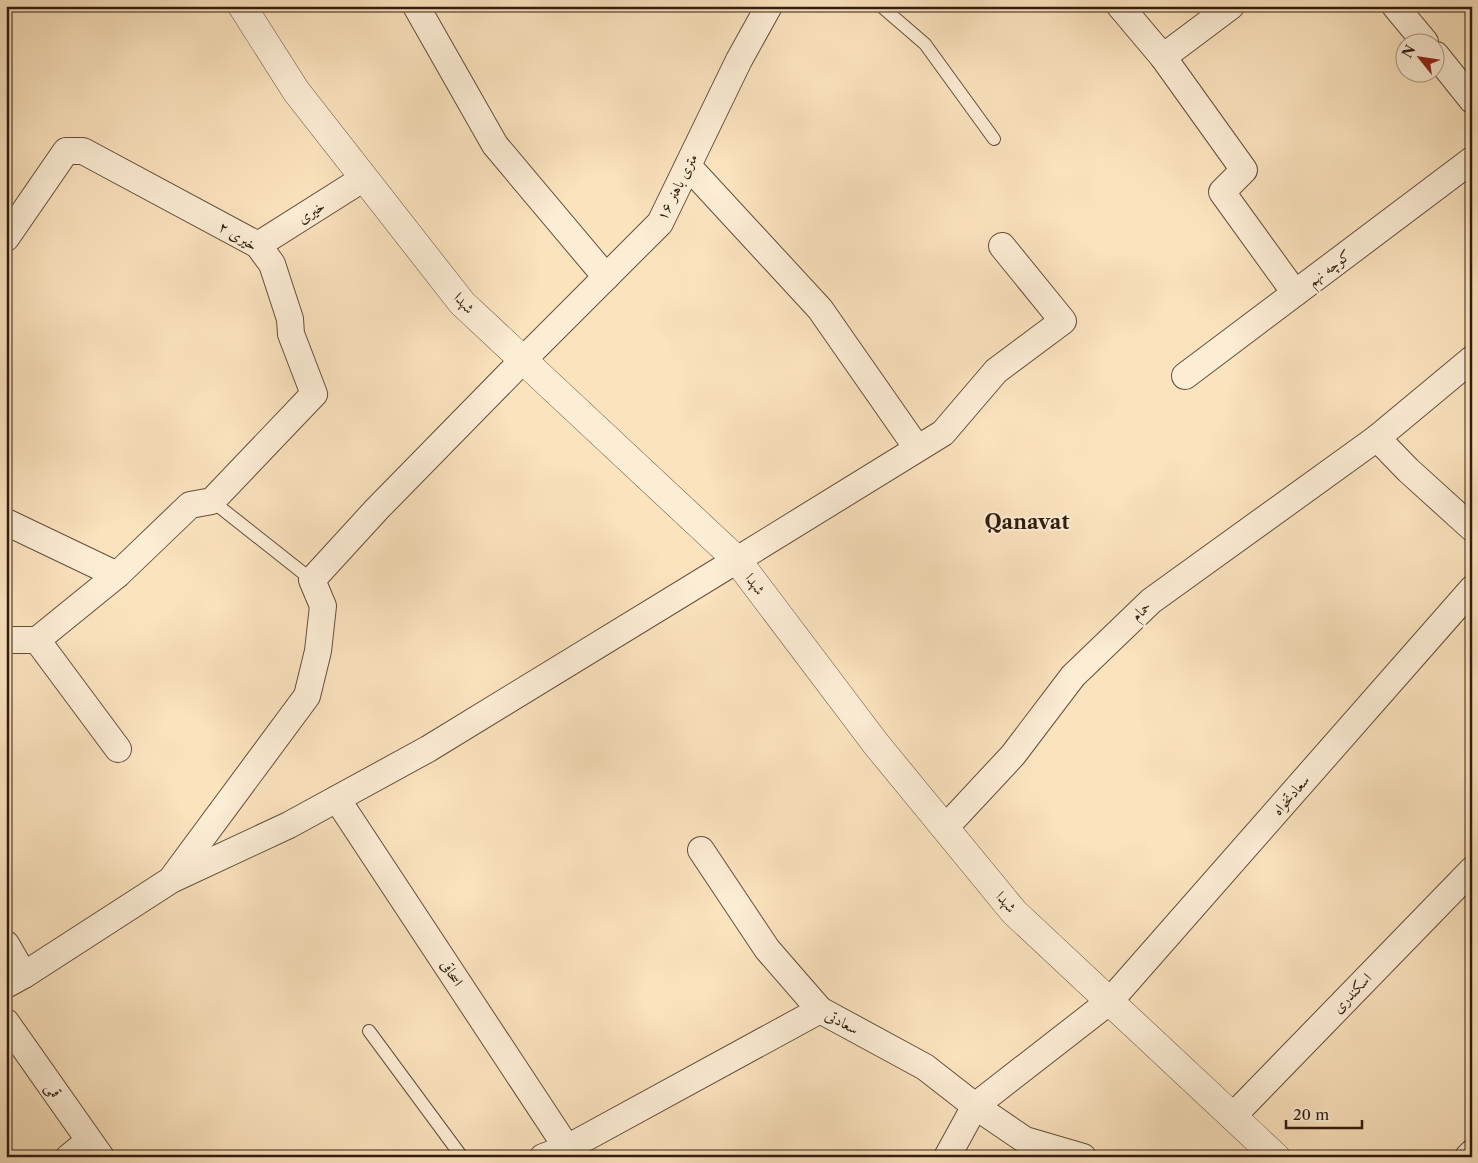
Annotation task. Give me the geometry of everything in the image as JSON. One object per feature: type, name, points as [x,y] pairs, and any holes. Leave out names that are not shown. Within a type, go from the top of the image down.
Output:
[{"type":"street","name":"شهدا","points":[[242,6],[296,91],[462,304],[737,560],[876,744],[1014,912],[1276,1157]]},
{"type":"street","points":[[416,6],[495,145],[606,277]]},
{"type":"street","name":"۱۶ متری باهنر","points":[[312,580],[377,509],[522,360],[660,223],[740,60],[769,6]]},
{"type":"street","points":[[1120,6],[1163,57],[1244,170],[1222,192],[1295,293]]},
{"type":"street","points":[[1163,57],[1231,6]]},
{"type":"street","points":[[1395,6],[1417,32]]},
{"type":"street","points":[[1446,68],[1472,100]]},
{"type":"street","name":"خیری ۲","points":[[10,224],[66,151],[83,151],[258,245],[272,264],[290,319],[291,334],[314,394],[212,501]]},
{"type":"street","name":"کوچه نهم","points":[[1185,376],[1472,160]]},
{"type":"street","points":[[688,166],[820,309],[917,448]]},
{"type":"street","name":"خیری","points":[[258,245],[364,178]]},
{"type":"street","points":[[6,944],[15,980],[171,880],[290,825],[428,748],[942,433],[996,371],[1062,321],[1002,246]]},
{"type":"street","name":"حمام","points":[[945,828],[1013,755],[1073,676],[1152,600],[1377,438],[1472,358]]},
{"type":"street","points":[[1377,438],[1408,470],[1472,528]]},
{"type":"street","points":[[6,640],[37,640],[117,574],[190,504],[212,501]]},
{"type":"street","points":[[6,522],[117,574]]},
{"type":"street","points":[[171,880],[307,696],[318,651],[323,606],[312,580]]},
{"type":"street","name":"سعادتخواه","points":[[975,1106],[1110,1002],[1472,589]]},
{"type":"street","points":[[37,640],[118,749]]},
{"type":"street","name":"اسحاقی","points":[[336,799],[564,1154]]},
{"type":"street","points":[[701,850],[767,948],[820,1010]]},
{"type":"street","name":"اسکندری","points":[[1233,1116],[1472,870]]},
{"type":"street","name":"سعادتی","points":[[564,1154],[820,1010],[925,1067],[975,1106],[1025,1140],[1083,1157]]},
{"type":"street","name":"قمی","points":[[6,1022],[86,1152]]},
{"type":"street","points":[[947,1157],[975,1106]]},
{"type":"street","points":[[1468,1157],[1472,1154]]},
{"type":"lane","points":[[880,6],[925,44],[994,139]]},
{"type":"lane","points":[[212,501],[312,580]]},
{"type":"lane","points":[[369,1031],[462,1157]]},
{"type":"district","name":"Qanavat","points":[[1027,522]]}]
